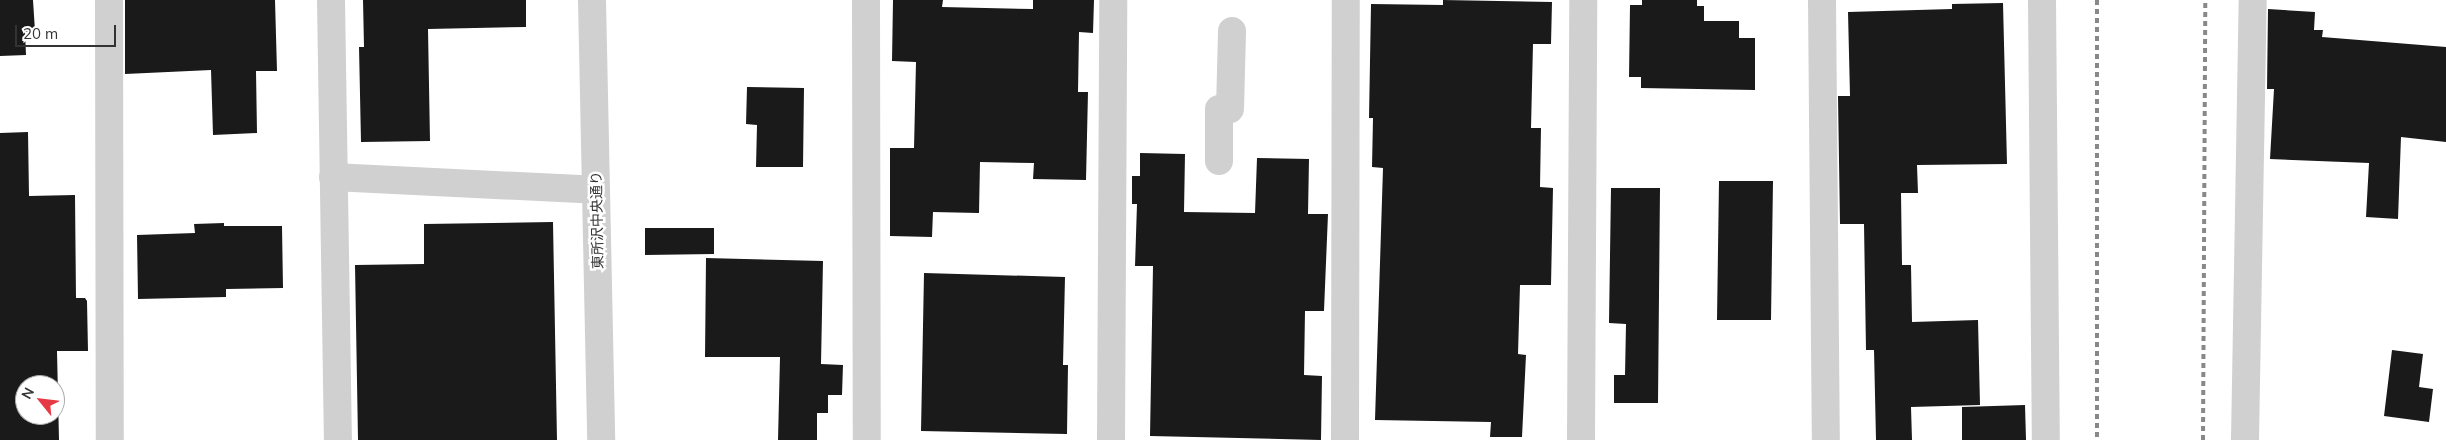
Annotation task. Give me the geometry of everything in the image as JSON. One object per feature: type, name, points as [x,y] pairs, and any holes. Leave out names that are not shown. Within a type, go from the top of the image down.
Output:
[{"type":"street","points":[[109,0],[110,440]]},
{"type":"street","points":[[331,0],[338,440]]},
{"type":"street","name":"東所沢中央通り","points":[[592,0],[601,440]]},
{"type":"street","points":[[866,0],[867,440]]},
{"type":"street","points":[[1111,440],[1113,0]]},
{"type":"street","points":[[1345,440],[1346,0]]},
{"type":"street","points":[[1581,440],[1583,0]]},
{"type":"street","points":[[1822,0],[1826,440]]},
{"type":"street","points":[[2042,0],[2046,440]]},
{"type":"street","points":[[2245,440],[2253,0]]},
{"type":"street","points":[[1218,161],[1232,31]]},
{"type":"street","points":[[333,177],[596,190]]},
{"type":"building","points":[[0,0],[33,0],[35,31],[25,32],[26,55],[0,56]]},
{"type":"building","points":[[125,0],[275,0],[277,71],[256,71],[257,133],[213,135],[211,70],[125,74]]},
{"type":"building","points":[[363,0],[526,0],[526,27],[428,29],[430,141],[361,142],[359,47],[364,47]]},
{"type":"building","points":[[893,0],[943,0],[942,7],[1033,9],[1033,0],[1094,0],[1093,33],[1079,32],[1078,92],[1088,92],[1086,180],[1033,179],[1034,163],[980,162],[979,213],[933,212],[932,237],[890,236],[890,148],[914,148],[916,62],[892,61]]},
{"type":"building","points":[[1443,0],[1552,2],[1551,44],[1533,44],[1531,128],[1541,128],[1540,187],[1553,188],[1551,285],[1520,285],[1518,354],[1526,355],[1522,437],[1490,437],[1491,422],[1375,420],[1383,168],[1372,167],[1373,118],[1369,118],[1371,4],[1443,5]]},
{"type":"building","points":[[1642,0],[1697,0],[1697,6],[1704,6],[1704,21],[1739,21],[1739,38],[1755,38],[1755,90],[1641,88],[1641,77],[1629,77],[1630,5],[1642,5]]},
{"type":"building","points":[[2003,3],[2007,164],[1917,165],[1918,193],[1901,193],[1902,265],[1911,265],[1912,322],[1978,320],[1980,405],[1911,407],[1912,440],[1876,440],[1874,350],[1866,350],[1864,224],[1840,224],[1838,96],[1850,96],[1848,12],[1952,9],[1952,4]]},
{"type":"building","points":[[2268,9],[2315,12],[2314,30],[2323,30],[2322,37],[2446,47],[2446,142],[2401,137],[2398,219],[2366,217],[2369,163],[2270,159],[2274,89],[2267,89]]},
{"type":"building","points":[[747,87],[804,88],[803,167],[756,167],[757,125],[746,124]]},
{"type":"building","points":[[28,132],[29,196],[75,195],[76,298],[85,298],[87,301],[88,351],[57,351],[58,375],[15,375],[15,425],[59,425],[59,440],[0,440],[0,133]]},
{"type":"building","points":[[1140,153],[1185,154],[1184,212],[1255,213],[1257,158],[1309,159],[1308,214],[1328,214],[1324,311],[1305,311],[1304,375],[1322,376],[1321,440],[1150,436],[1153,266],[1135,266],[1137,204],[1132,204],[1132,176],[1140,176]]},
{"type":"building","points":[[1719,181],[1773,181],[1771,320],[1717,320]]},
{"type":"building","points":[[1611,188],[1660,188],[1658,403],[1614,403],[1614,375],[1625,375],[1626,324],[1609,323]]},
{"type":"building","points":[[553,222],[557,440],[358,440],[355,265],[424,264],[424,224]]},
{"type":"building","points":[[224,223],[224,226],[282,226],[283,288],[226,289],[226,297],[138,299],[137,235],[195,233],[194,224]]},
{"type":"building","points":[[645,228],[714,228],[714,254],[645,255]]},
{"type":"building","points":[[706,258],[823,261],[821,364],[843,365],[842,395],[828,395],[828,413],[817,413],[817,440],[778,440],[780,357],[705,357]]},
{"type":"building","points":[[924,273],[1065,277],[1063,365],[1068,365],[1067,434],[921,431]]},
{"type":"building","points":[[2392,350],[2423,354],[2419,387],[2433,389],[2429,422],[2384,416]]},
{"type":"building","points":[[2025,405],[2026,440],[1962,440],[1962,407]]},
{"type":"railway","points":[[2097,0],[2097,440]]},
{"type":"railway","points":[[2203,440],[2205,0]]}]
